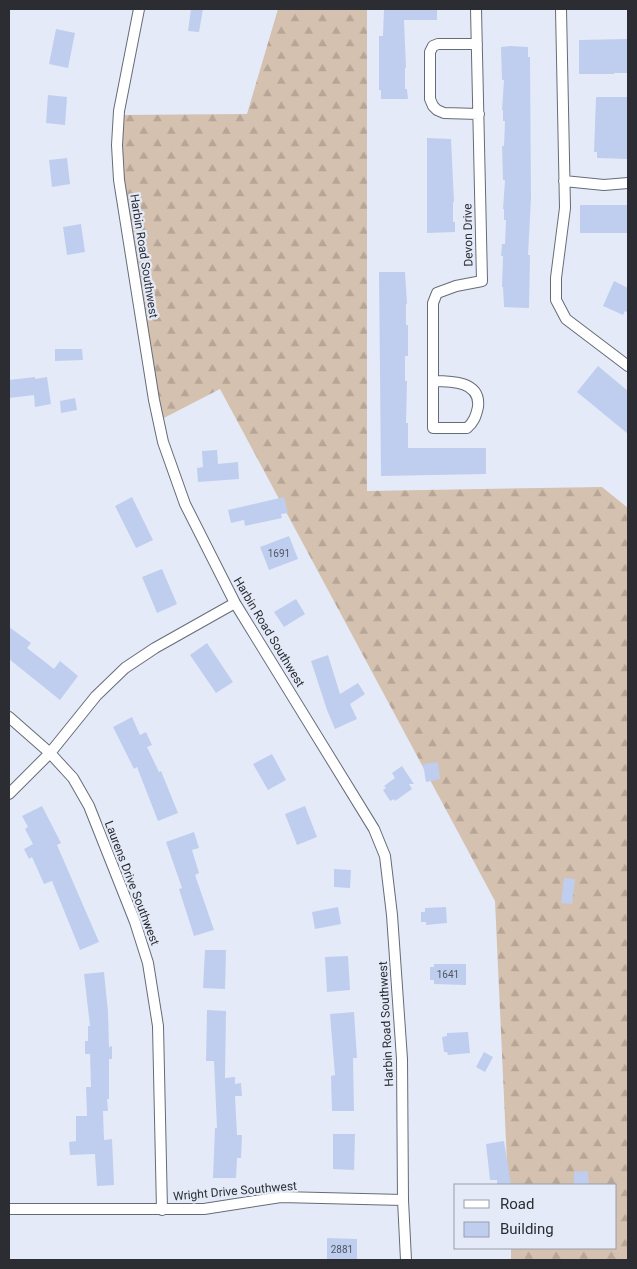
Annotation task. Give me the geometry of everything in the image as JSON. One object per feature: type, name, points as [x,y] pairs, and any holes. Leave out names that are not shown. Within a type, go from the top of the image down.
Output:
[{"type":"street","name":"Harbin Road Southwest","points":[[139,9],[119,111],[117,145],[119,180],[154,400],[163,442],[186,504],[235,603],[374,829],[385,856],[392,915],[402,1059],[403,1200],[406,1260]]},
{"type":"street","name":"Devon Drive","points":[[433,381],[462,383],[472,388],[478,403],[476,416],[467,428],[433,428],[433,381],[433,303],[437,293],[456,286],[482,281],[476,9]]},
{"type":"street","points":[[561,9],[565,208],[556,278],[556,300],[566,319],[628,366]]},
{"type":"street","points":[[477,44],[438,44],[433,46],[430,52],[430,100],[437,110],[444,113],[479,114]]},
{"type":"street","points":[[564,181],[604,185],[628,183]]},
{"type":"street","points":[[9,794],[50,752],[96,696],[125,668],[155,648],[235,603]]},
{"type":"street","name":"Laurens Drive Southwest","points":[[9,718],[50,752],[73,778],[89,806],[136,922],[148,963],[158,1026],[162,1210]]},
{"type":"street","name":"Wright Drive Southwest","points":[[9,1209],[162,1210],[204,1208],[281,1197],[403,1200]]},
{"type":"green space","points":[[278,9],[367,9],[367,491],[602,487],[628,508],[628,1260],[511,1260],[511,1249],[617,1249],[617,1184],[508,1184],[495,901],[220,389],[158,421],[113,154],[121,115],[247,114]]},
{"type":"building","points":[[191,9],[203,9],[199,32],[188,31]]},
{"type":"building","points":[[384,9],[437,9],[437,20],[404,20],[405,89],[407,89],[408,99],[381,99],[381,90],[379,90],[379,36],[383,36]]},
{"type":"building","points":[[56,29],[75,33],[68,68],[49,64]]},
{"type":"building","points":[[627,39],[628,73],[579,74],[579,40]]},
{"type":"building","points":[[501,47],[528,47],[528,57],[530,57],[531,198],[528,255],[530,255],[529,308],[504,307],[502,287],[503,256],[501,256],[502,244],[505,244],[506,220],[504,220],[503,209],[505,180],[503,180],[502,146],[504,146],[505,121],[503,121],[502,110],[504,80],[502,80]]},
{"type":"building","points":[[48,95],[67,97],[65,125],[46,123]]},
{"type":"building","points":[[596,97],[628,97],[628,159],[597,158],[597,152],[594,152]]},
{"type":"building","points":[[427,138],[451,139],[453,222],[455,222],[455,232],[427,233]]},
{"type":"building","points":[[67,158],[70,184],[52,187],[49,160]]},
{"type":"building","points":[[580,205],[628,205],[628,233],[580,233]]},
{"type":"building","points":[[81,224],[85,252],[67,255],[63,227]]},
{"type":"building","points":[[379,272],[405,272],[406,325],[408,325],[408,356],[405,356],[405,381],[407,381],[406,423],[408,423],[408,448],[486,448],[486,474],[381,476]]},
{"type":"building","points":[[614,281],[628,288],[628,313],[625,311],[623,315],[603,306]]},
{"type":"building","points":[[55,349],[82,349],[83,360],[55,361]]},
{"type":"building","points":[[598,366],[628,391],[628,434],[577,392]]},
{"type":"building","points":[[35,377],[35,379],[47,377],[51,404],[35,407],[34,395],[9,398],[9,380]]},
{"type":"building","points":[[75,398],[77,410],[61,413],[60,401]]},
{"type":"building","points":[[217,450],[218,464],[238,462],[239,479],[198,482],[197,468],[203,467],[202,451]]},
{"type":"building","points":[[132,497],[153,540],[136,548],[115,506]]},
{"type":"building","points":[[284,497],[288,513],[281,514],[282,518],[245,526],[244,520],[231,523],[228,510]]},
{"type":"building","points":[[289,536],[298,559],[269,570],[260,547]]},
{"type":"building","points":[[162,569],[177,604],[157,613],[142,577]]},
{"type":"building","points":[[296,599],[305,614],[284,627],[274,612]]},
{"type":"building","points":[[9,627],[31,643],[27,648],[54,669],[60,661],[78,676],[60,700],[9,659]]},
{"type":"building","points":[[207,643],[233,682],[216,693],[190,655]]},
{"type":"building","points":[[328,655],[340,694],[358,683],[365,694],[350,704],[357,719],[335,729],[311,661]]},
{"type":"building","points":[[132,717],[140,735],[146,732],[152,745],[147,747],[159,772],[161,771],[178,813],[158,821],[137,767],[134,769],[113,727]]},
{"type":"building","points":[[272,754],[286,780],[268,790],[253,764]]},
{"type":"building","points":[[438,762],[440,779],[426,782],[423,764]]},
{"type":"building","points":[[402,766],[414,784],[409,784],[412,789],[395,801],[394,799],[390,801],[383,790],[386,788],[384,786],[395,778],[392,773]]},
{"type":"building","points":[[42,806],[61,843],[57,845],[99,942],[80,950],[52,881],[44,884],[32,857],[29,859],[24,849],[33,844],[25,829],[28,827],[22,816]]},
{"type":"building","points":[[305,806],[317,837],[297,845],[285,814]]},
{"type":"building","points":[[194,832],[199,848],[192,850],[199,873],[195,875],[214,930],[194,936],[179,889],[182,888],[166,842]]},
{"type":"building","points":[[334,869],[351,870],[350,888],[334,887]]},
{"type":"building","points":[[564,878],[575,879],[572,904],[561,903]]},
{"type":"building","points":[[338,907],[341,924],[315,929],[312,912]]},
{"type":"building","points":[[446,907],[447,923],[426,925],[426,922],[421,922],[421,912],[425,912],[425,908]]},
{"type":"building","points":[[205,950],[226,950],[225,989],[203,988]]},
{"type":"building","points":[[348,956],[350,990],[327,992],[325,957]]},
{"type":"building","points":[[434,964],[466,964],[466,985],[434,984],[434,980],[430,980],[430,967],[434,967]]},
{"type":"building","points":[[104,972],[109,1047],[112,1046],[112,1059],[109,1059],[108,1111],[103,1111],[104,1140],[112,1139],[114,1185],[97,1186],[95,1154],[70,1155],[69,1142],[76,1141],[76,1116],[87,1116],[86,1087],[91,1087],[90,1054],[85,1054],[85,1041],[88,1041],[88,1026],[90,1026],[84,974]]},
{"type":"building","points":[[207,1010],[226,1011],[225,1078],[235,1077],[235,1084],[241,1083],[242,1096],[235,1096],[237,1135],[242,1135],[241,1158],[237,1158],[236,1178],[213,1178],[215,1128],[217,1128],[214,1061],[206,1061]]},
{"type":"building","points":[[354,1012],[357,1058],[353,1058],[354,1111],[332,1111],[331,1076],[335,1075],[330,1014]]},
{"type":"building","points":[[468,1032],[470,1053],[448,1055],[447,1052],[444,1052],[442,1037],[447,1036],[447,1033]]},
{"type":"building","points":[[484,1052],[493,1057],[485,1072],[476,1067]]},
{"type":"building","points":[[333,1134],[355,1134],[354,1170],[333,1169]]},
{"type":"building","points":[[504,1141],[511,1184],[497,1184],[497,1180],[490,1180],[486,1144]]},
{"type":"building","points":[[588,1171],[589,1184],[574,1184],[574,1172]]},
{"type":"building","points":[[327,1238],[357,1239],[357,1260],[327,1260]]}]
